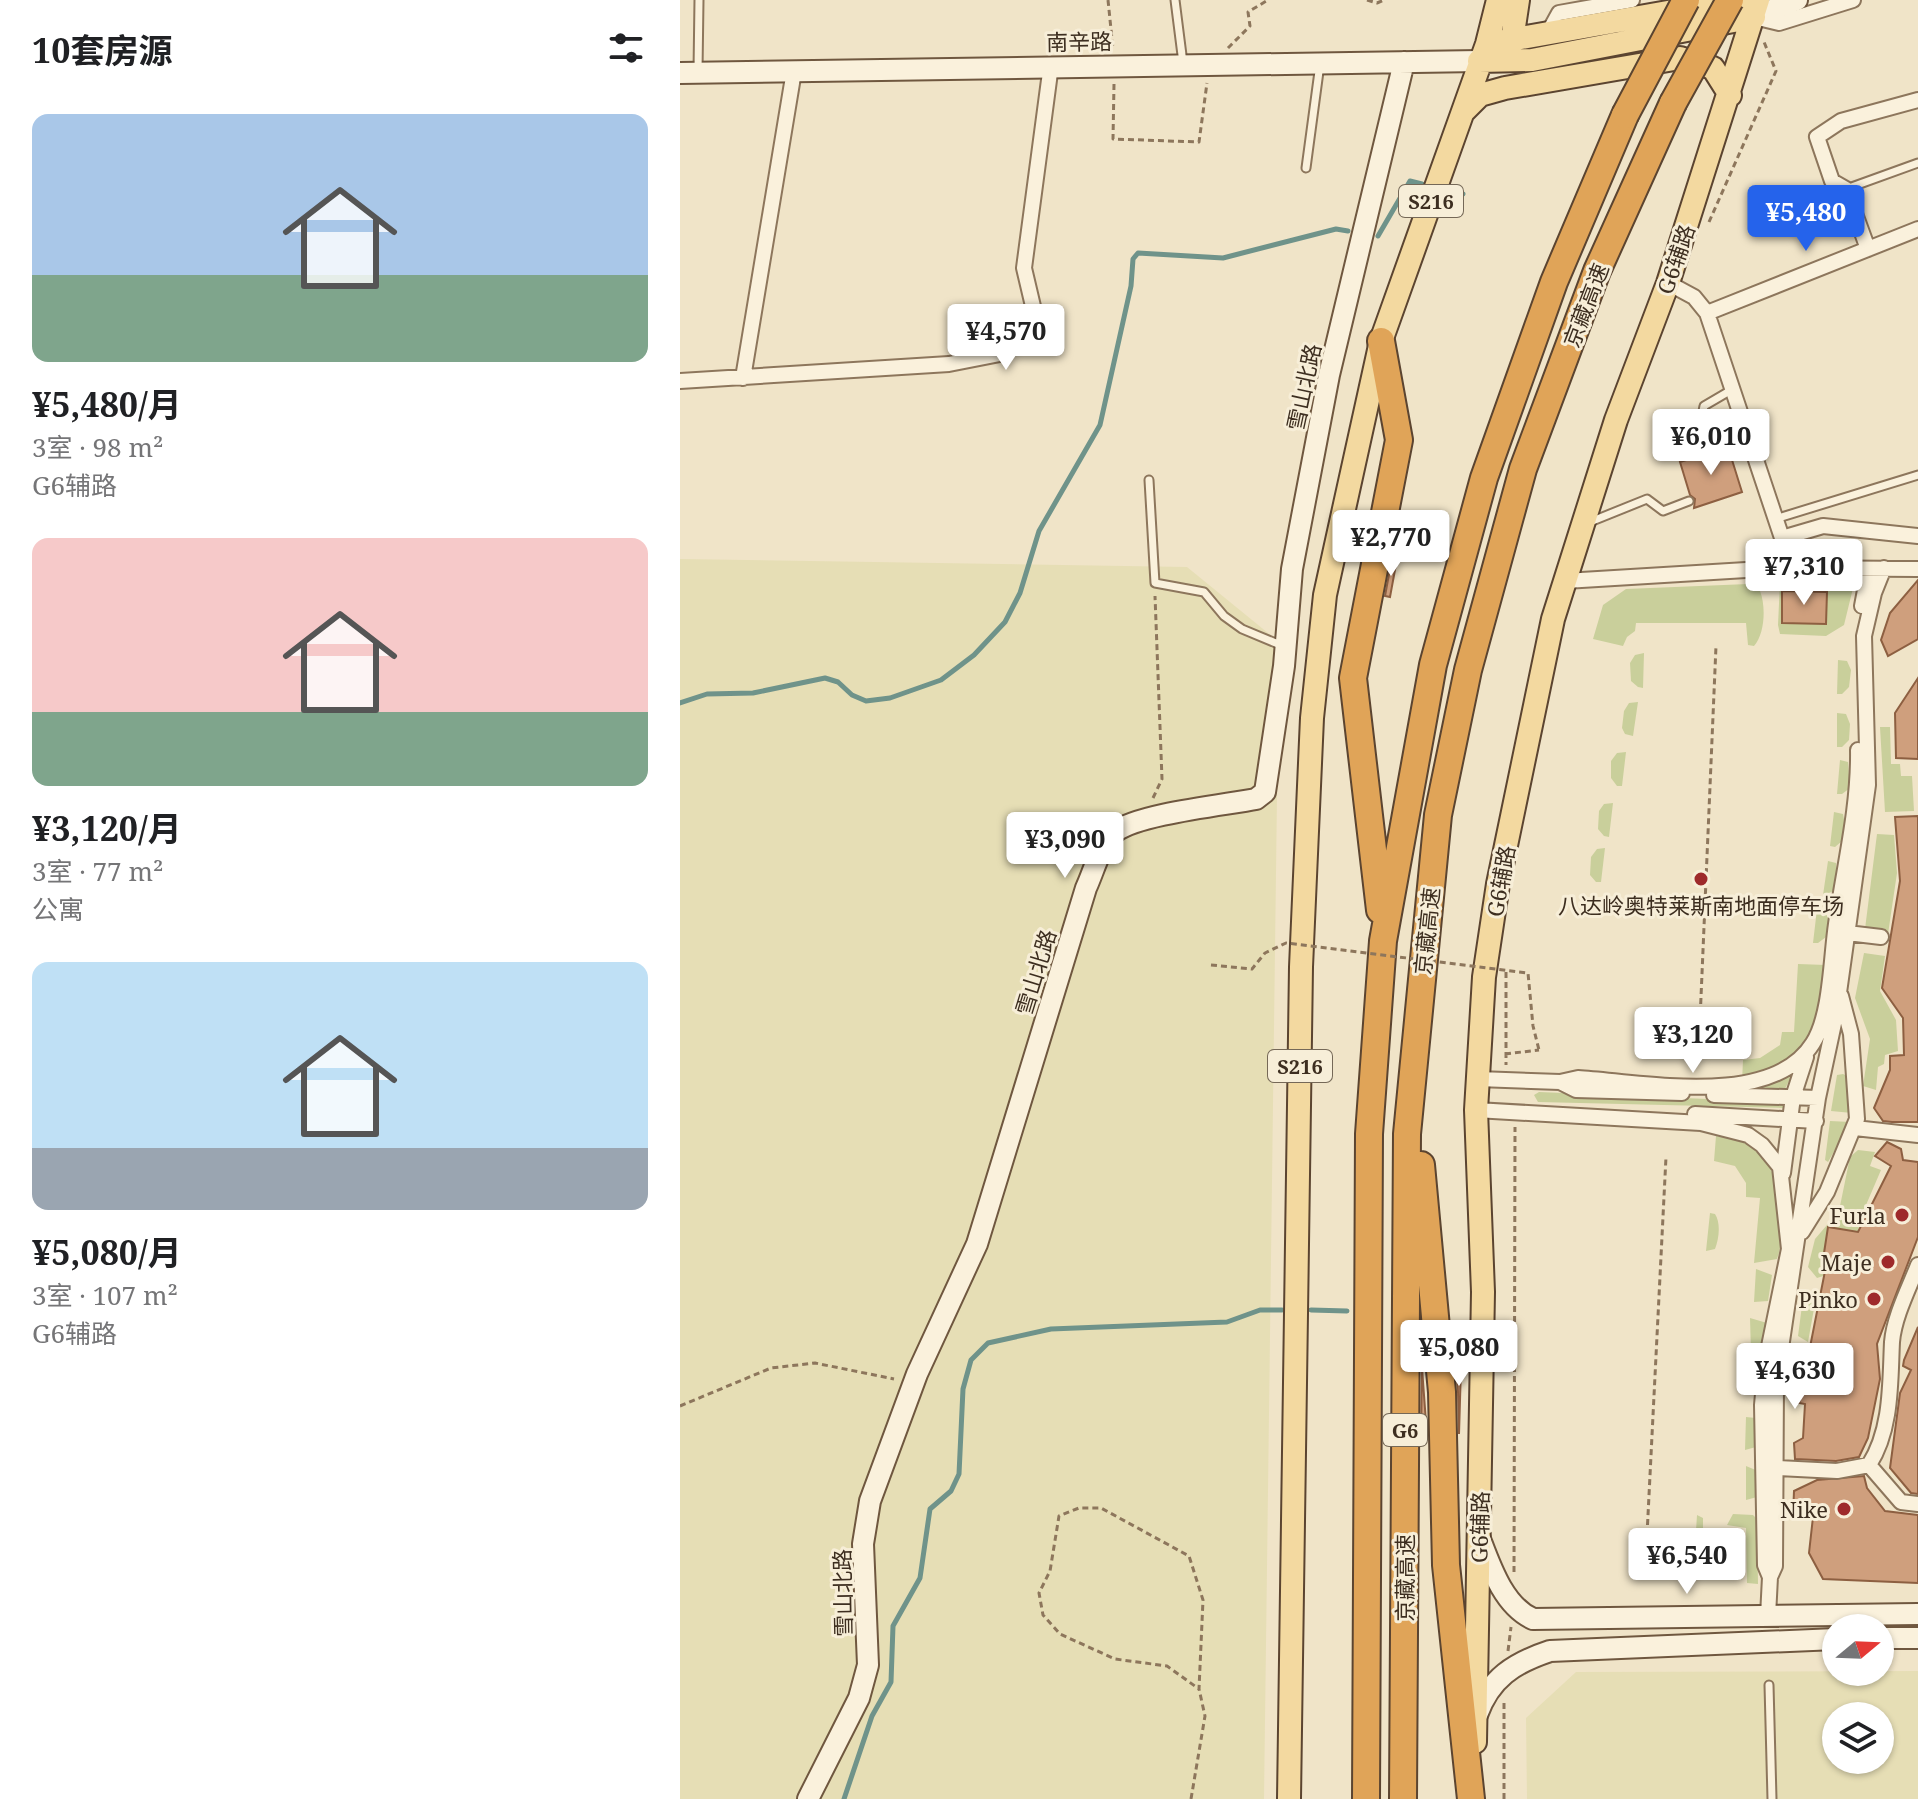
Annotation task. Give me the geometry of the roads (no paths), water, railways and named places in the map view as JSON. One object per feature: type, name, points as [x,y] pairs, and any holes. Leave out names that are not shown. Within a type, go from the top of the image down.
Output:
[{"type":"highway","points":[[1366,1799],[1369,1134],[1383,941],[1433,665],[1484,478],[1554,282],[1625,115],[1686,0]]},
{"type":"highway","name":"京藏高速","points":[[1403,1799],[1407,1134],[1438,815],[1468,670],[1515,498],[1597,271],[1673,103],[1733,0]]},
{"type":"highway","points":[[1381,341],[1399,440],[1353,678],[1383,941]]},
{"type":"highway","points":[[1412,1062],[1442,1392],[1446,1565],[1473,1799]]},
{"type":"main road","name":"S216","points":[[1289,1799],[1301,982],[1312,718],[1325,595],[1381,341],[1464,111],[1498,0]]},
{"type":"main road","points":[[1512,40],[1518,0]]},
{"type":"main road","points":[[1483,52],[1512,40],[1733,0]]},
{"type":"main road","points":[[1483,52],[1532,60],[1756,8]]},
{"type":"main road","name":"G6辅路","points":[[1473,1799],[1483,1292],[1476,1110],[1484,977],[1498,884],[1529,726],[1565,581],[1616,420],[1668,283],[1756,8]]},
{"type":"main road","points":[[1464,111],[1480,95],[1505,88],[1680,58],[1713,68],[1730,95]]},
{"type":"street","points":[[1548,33],[1559,13],[1632,0]]},
{"type":"street","points":[[1756,8],[1797,0]]},
{"type":"street","points":[[1756,8],[1779,23],[1853,0]]},
{"type":"street","name":"南辛路","points":[[689,73],[1115,64],[1404,62],[1483,52]]},
{"type":"street","name":"雪山北路","points":[[808,1799],[859,1698],[868,1665],[863,1544],[870,1501],[913,1384],[977,1244],[1086,888],[1104,846],[1116,832],[1144,821],[1256,799],[1265,792],[1292,569],[1329,375],[1404,62]]},
{"type":"street","points":[[680,381],[949,364],[1000,354],[1023,336],[1036,319],[1024,268],[1051,65]]},
{"type":"street","points":[[743,378],[794,71]]},
{"type":"street","points":[[1868,249],[1846,189],[1832,181],[1817,137],[1841,121],[1918,100]]},
{"type":"street","points":[[1707,313],[1918,229]]},
{"type":"street","points":[[1668,283],[1694,297],[1707,313],[1782,538],[1779,568]]},
{"type":"street","points":[[1782,538],[1823,526],[1918,536]]},
{"type":"street","points":[[1565,581],[1779,568],[1918,569]]},
{"type":"street","points":[[1770,1501],[1762,1405],[1766,1361],[1789,1249],[1783,1176],[1790,1118],[1800,1067],[1814,1043],[1825,1005],[1868,785],[1864,636],[1874,593],[1884,568]]},
{"type":"street","points":[[1768,1616],[1770,1577],[1765,1565],[1776,1468],[1776,1382],[1818,1098],[1836,1014],[1842,956],[1840,932],[1855,805],[1858,750],[1854,655],[1869,569]]},
{"type":"street","points":[[1840,932],[1881,937]]},
{"type":"street","points":[[1799,1235],[1827,1192],[1855,1128],[1853,1047],[1838,988]]},
{"type":"street","points":[[1478,1079],[1560,1082],[1578,1078],[1719,1086],[1748,1084],[1796,1062],[1814,1043]]},
{"type":"street","points":[[1560,1082],[1576,1090],[1818,1098]]},
{"type":"street","points":[[1476,1110],[1572,1114],[1587,1119],[1701,1123],[1741,1133],[1762,1145],[1783,1176]]},
{"type":"street","points":[[1572,1114],[1584,1110],[1816,1121]]},
{"type":"street","points":[[1855,1128],[1918,1135]]},
{"type":"street","points":[[1776,1468],[1837,1471],[1869,1465],[1880,1449],[1893,1377],[1892,1339],[1918,1265]]},
{"type":"street","points":[[1869,1465],[1901,1502],[1918,1504]]},
{"type":"street","points":[[1479,1535],[1512,1603],[1520,1613],[1533,1619],[1918,1614]]},
{"type":"street","points":[[1560,1651],[1561,1620]]},
{"type":"street","points":[[1894,1638],[1918,1638]]},
{"type":"street","points":[[1475,1723],[1484,1696],[1521,1660],[1560,1651],[1822,1640]]},
{"type":"lane","points":[[689,73],[699,0]]},
{"type":"lane","points":[[1175,0],[1183,63]]},
{"type":"lane","points":[[1306,168],[1320,62]]},
{"type":"lane","points":[[1846,189],[1918,163]]},
{"type":"lane","points":[[1698,436],[1704,406],[1733,389]]},
{"type":"lane","points":[[1775,519],[1918,475]]},
{"type":"lane","points":[[1149,480],[1155,583],[1204,592],[1224,616],[1242,629],[1285,646]]},
{"type":"lane","points":[[1584,525],[1647,499],[1663,511],[1689,501]]},
{"type":"lane","points":[[1769,1685],[1772,1799]]},
{"type":"waterway","points":[[1378,236],[1410,181],[1422,184]]},
{"type":"waterway","points":[[1451,191],[1463,194]]},
{"type":"waterway","points":[[680,703],[707,694],[753,693],[825,678],[838,682],[852,695],[866,701],[890,698],[941,680],[974,655],[1005,622],[1020,593],[1039,531],[1100,425],[1131,286],[1133,259],[1138,253],[1223,258],[1336,229],[1348,231]]},
{"type":"waterway","points":[[844,1799],[872,1716],[891,1682],[893,1626],[920,1578],[930,1509],[951,1491],[959,1474],[963,1389],[971,1360],[988,1343],[1051,1329],[1227,1322],[1260,1310],[1282,1310]]},
{"type":"waterway","points":[[1311,1310],[1347,1311]]},
{"type":"place","name":"八达岭奥特莱斯南地面停车场","points":[[1701,879]]},
{"type":"place","name":"Furla","points":[[1902,1215]]},
{"type":"place","name":"Maje","points":[[1888,1262]]},
{"type":"place","name":"Pinko","points":[[1874,1299]]},
{"type":"place","name":"Nike","points":[[1844,1509]]}]
